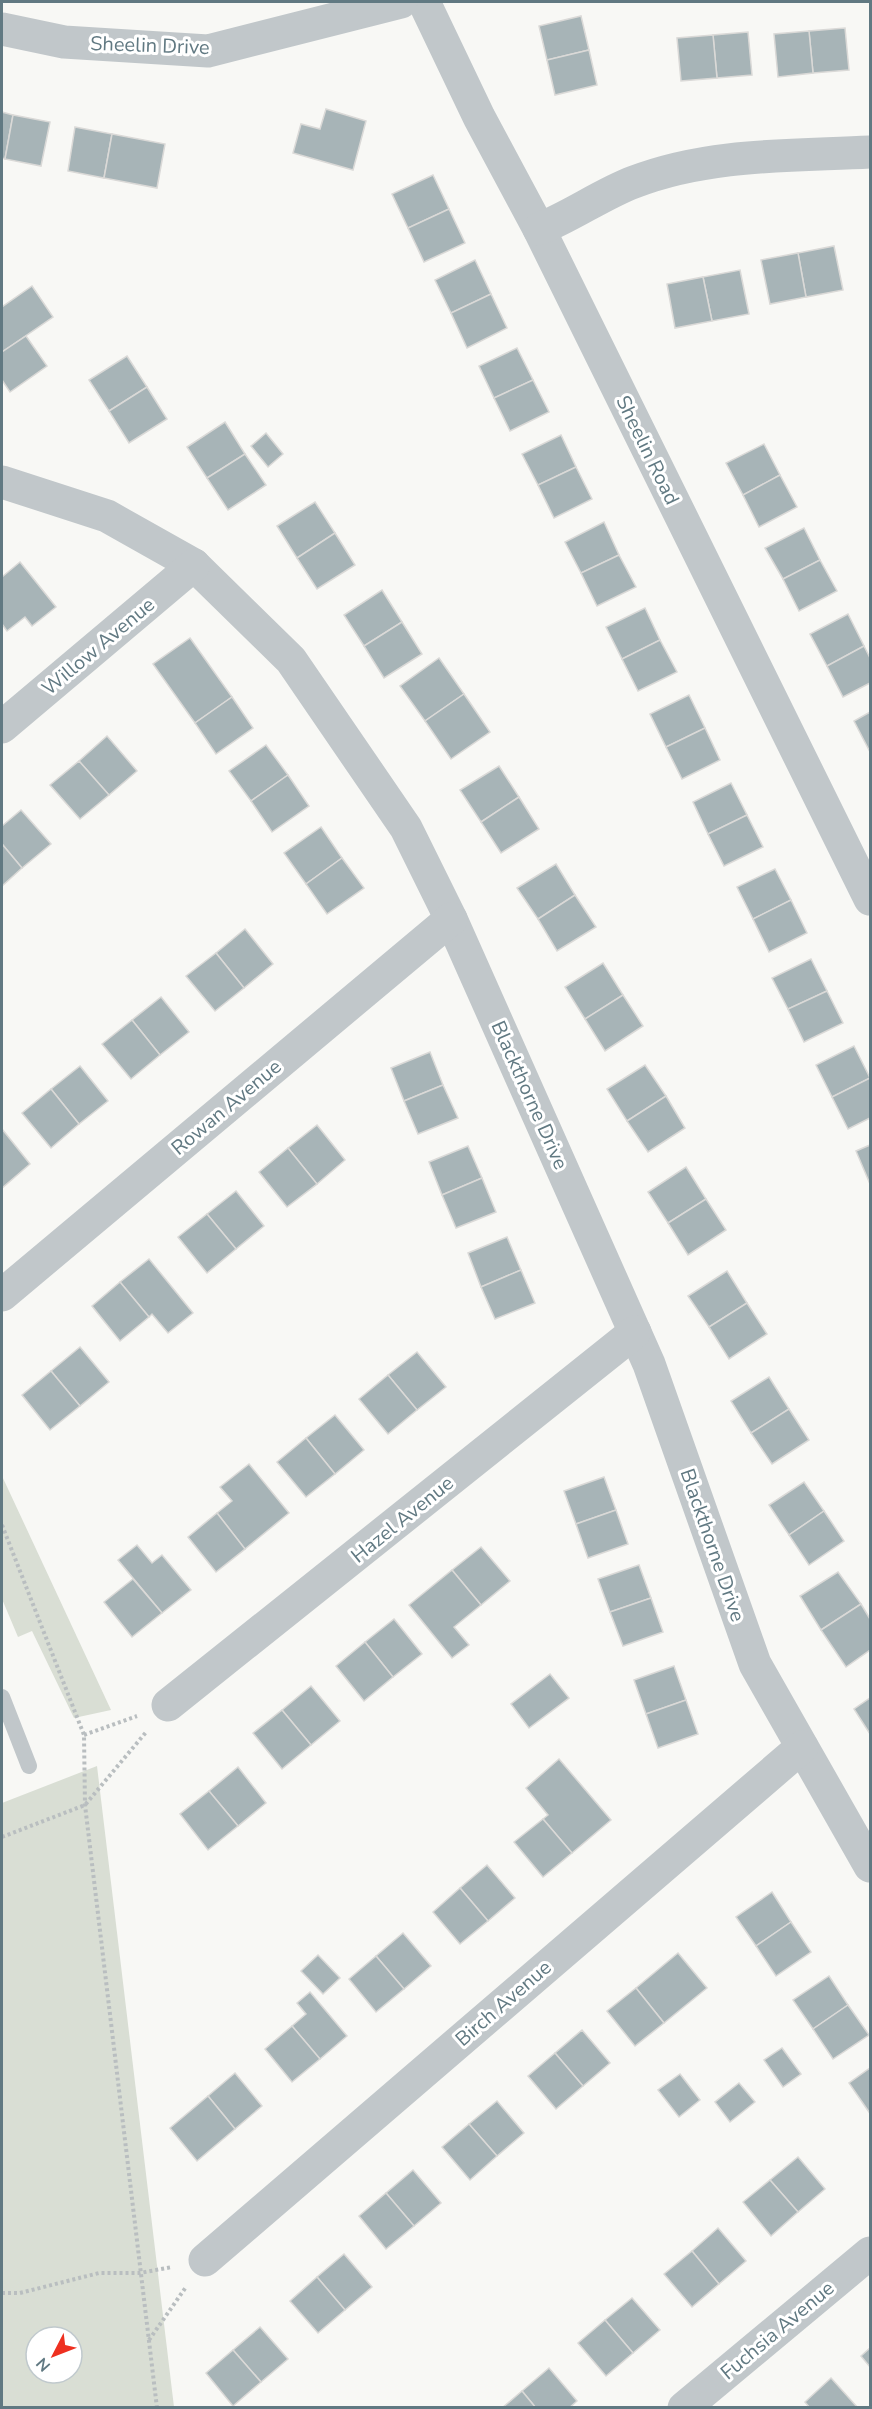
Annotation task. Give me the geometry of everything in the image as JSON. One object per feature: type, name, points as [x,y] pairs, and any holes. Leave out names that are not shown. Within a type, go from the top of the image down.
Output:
[{"type":"street","name":"Sheelin Drive","points":[[3,20],[64,42],[208,51],[401,2]]},
{"type":"street","name":"Sheelin Road","points":[[424,2],[479,117],[539,229],[870,899]]},
{"type":"street","points":[[539,229],[564,219],[633,182],[716,159],[870,152]]},
{"type":"street","name":"Blackthorne Drive","points":[[2,482],[107,516],[194,565],[291,660],[406,828],[451,918],[649,1364],[755,1664],[870,1866]]},
{"type":"street","name":"Willow Avenue","points":[[2,727],[194,565]]},
{"type":"street","name":"Rowan Avenue","points":[[2,1295],[451,918]]},
{"type":"street","name":"Hazel Avenue","points":[[168,1705],[635,1332]]},
{"type":"street","name":"Birch Avenue","points":[[205,2260],[802,1747]]},
{"type":"street","name":"Fuchsia Avenue","points":[[684,2408],[870,2253]]},
{"type":"lane","points":[[2,1697],[29,1766]]},
{"type":"path","points":[[2,1525],[84,1735],[85,1805],[157,2408]]},
{"type":"path","points":[[84,1735],[168,1705]]},
{"type":"path","points":[[2,1837],[85,1805],[168,1705]]},
{"type":"path","points":[[2,2294],[20,2293],[99,2272],[140,2273],[205,2260]]},
{"type":"path","points":[[149,2341],[205,2260]]},
{"type":"shaded area","points":[[2,1476],[111,1710],[74,1718],[32,1631],[18,1637],[2,1599]]},
{"type":"shaded area","points":[[97,1766],[174,2407],[2,2407],[2,1803]]},
{"type":"building","points":[[581,16],[589,50],[547,60],[539,26]]},
{"type":"building","points":[[845,28],[849,70],[813,73],[809,31]]},
{"type":"building","points":[[809,31],[813,73],[778,77],[774,34]]},
{"type":"building","points":[[748,32],[752,75],[717,78],[713,35]]},
{"type":"building","points":[[713,35],[717,78],[681,81],[677,38]]},
{"type":"building","points":[[589,50],[597,85],[555,95],[547,60]]},
{"type":"building","points":[[326,109],[366,121],[353,170],[293,153],[301,124],[320,129]]},
{"type":"building","points":[[2,112],[13,115],[5,159],[2,158]]},
{"type":"building","points":[[13,115],[50,122],[41,166],[5,159]]},
{"type":"building","points":[[75,127],[112,134],[104,178],[68,171]]},
{"type":"building","points":[[112,134],[165,144],[157,188],[104,178]]},
{"type":"building","points":[[433,175],[449,209],[408,228],[392,194]]},
{"type":"building","points":[[449,209],[465,243],[424,262],[408,228]]},
{"type":"building","points":[[834,246],[843,290],[806,297],[798,253]]},
{"type":"building","points":[[798,253],[806,297],[770,304],[761,260]]},
{"type":"building","points":[[475,260],[491,294],[451,313],[435,280]]},
{"type":"building","points":[[740,270],[749,314],[712,321],[703,277]]},
{"type":"building","points":[[703,277],[712,321],[675,328],[667,284]]},
{"type":"building","points":[[32,286],[53,317],[2,352],[2,307]]},
{"type":"building","points":[[491,294],[507,328],[467,348],[451,313]]},
{"type":"building","points":[[26,336],[47,366],[10,392],[2,380],[2,352]]},
{"type":"building","points":[[517,348],[533,380],[494,398],[479,366]]},
{"type":"building","points":[[127,356],[147,387],[109,411],[89,380]]},
{"type":"building","points":[[533,380],[549,412],[510,431],[494,398]]},
{"type":"building","points":[[147,387],[167,419],[129,443],[109,411]]},
{"type":"building","points":[[225,422],[245,454],[207,478],[187,447]]},
{"type":"building","points":[[266,433],[283,454],[268,467],[251,446]]},
{"type":"building","points":[[561,435],[576,467],[538,485],[522,454]]},
{"type":"building","points":[[764,444],[780,475],[743,495],[726,463]]},
{"type":"building","points":[[245,454],[266,485],[228,510],[207,478]]},
{"type":"building","points":[[576,467],[592,499],[554,518],[538,485]]},
{"type":"building","points":[[780,475],[797,507],[759,527],[743,495]]},
{"type":"building","points":[[315,502],[335,533],[297,558],[277,526]]},
{"type":"building","points":[[604,522],[619,555],[581,573],[565,542]]},
{"type":"building","points":[[804,528],[820,560],[783,579],[765,548]]},
{"type":"building","points":[[335,533],[355,565],[317,589],[297,558]]},
{"type":"building","points":[[619,555],[636,587],[597,606],[581,573]]},
{"type":"building","points":[[820,560],[837,591],[799,611],[783,579]]},
{"type":"building","points":[[20,562],[56,607],[32,626],[25,617],[7,631],[2,624],[2,577]]},
{"type":"building","points":[[382,590],[402,622],[364,646],[344,615]]},
{"type":"building","points":[[645,608],[660,640],[622,659],[606,627]]},
{"type":"building","points":[[848,614],[864,646],[827,666],[810,634]]},
{"type":"building","points":[[402,622],[422,654],[384,678],[364,646]]},
{"type":"building","points":[[190,638],[232,697],[195,723],[153,664]]},
{"type":"building","points":[[660,640],[677,672],[638,691],[622,659]]},
{"type":"building","points":[[864,646],[870,658],[870,683],[843,697],[827,666]]},
{"type":"building","points":[[439,658],[464,694],[425,721],[400,686]]},
{"type":"building","points":[[464,694],[490,732],[451,759],[425,721]]},
{"type":"building","points":[[689,695],[705,728],[666,747],[650,714]]},
{"type":"building","points":[[232,697],[253,728],[216,754],[195,723]]},
{"type":"building","points":[[870,712],[870,752],[854,721]]},
{"type":"building","points":[[705,728],[720,760],[682,779],[666,747]]},
{"type":"building","points":[[107,736],[137,771],[109,795],[79,761]]},
{"type":"building","points":[[266,745],[288,775],[251,801],[229,771]]},
{"type":"building","points":[[79,761],[109,795],[80,819],[50,785]]},
{"type":"building","points":[[499,766],[519,797],[481,822],[460,790]]},
{"type":"building","points":[[288,775],[309,806],[272,832],[251,801]]},
{"type":"building","points":[[731,783],[747,815],[708,834],[693,802]]},
{"type":"building","points":[[519,797],[539,829],[501,853],[481,822]]},
{"type":"building","points":[[21,810],[51,844],[22,868],[2,844],[2,826]]},
{"type":"building","points":[[747,815],[763,847],[724,866],[708,834]]},
{"type":"building","points":[[321,827],[342,858],[306,884],[284,853]]},
{"type":"building","points":[[2,844],[22,868],[2,886]]},
{"type":"building","points":[[342,858],[364,888],[327,914],[306,884]]},
{"type":"building","points":[[556,864],[575,895],[538,919],[517,888]]},
{"type":"building","points":[[775,869],[791,900],[753,919],[737,887]]},
{"type":"building","points":[[575,895],[596,927],[557,951],[538,919]]},
{"type":"building","points":[[791,900],[807,933],[769,952],[753,919]]},
{"type":"building","points":[[245,929],[273,964],[244,988],[216,953]]},
{"type":"building","points":[[216,953],[244,988],[215,1011],[186,976]]},
{"type":"building","points":[[811,959],[827,991],[788,1009],[772,978]]},
{"type":"building","points":[[603,963],[623,995],[585,1019],[565,987]]},
{"type":"building","points":[[827,991],[843,1023],[804,1042],[788,1009]]},
{"type":"building","points":[[623,995],[643,1026],[605,1051],[585,1019]]},
{"type":"building","points":[[161,997],[189,1032],[160,1055],[132,1020]]},
{"type":"building","points":[[132,1020],[160,1055],[131,1079],[102,1044]]},
{"type":"building","points":[[854,1046],[870,1078],[832,1097],[816,1065]]},
{"type":"building","points":[[430,1052],[443,1085],[404,1101],[391,1068]]},
{"type":"building","points":[[645,1065],[666,1096],[627,1121],[607,1089]]},
{"type":"building","points":[[80,1066],[108,1101],[79,1124],[51,1089]]},
{"type":"building","points":[[870,1078],[870,1118],[848,1129],[832,1097]]},
{"type":"building","points":[[443,1085],[458,1118],[418,1134],[404,1101]]},
{"type":"building","points":[[51,1089],[79,1124],[51,1148],[22,1113]]},
{"type":"building","points":[[666,1096],[685,1128],[648,1152],[627,1121]]},
{"type":"building","points":[[317,1125],[345,1160],[317,1184],[288,1148]]},
{"type":"building","points":[[2,1129],[30,1164],[2,1188]]},
{"type":"building","points":[[870,1145],[870,1184],[856,1151]]},
{"type":"building","points":[[468,1146],[482,1178],[442,1195],[429,1162]]},
{"type":"building","points":[[288,1148],[317,1184],[287,1207],[259,1172]]},
{"type":"building","points":[[686,1167],[706,1199],[668,1223],[648,1192]]},
{"type":"building","points":[[482,1178],[496,1212],[456,1228],[442,1195]]},
{"type":"building","points":[[236,1191],[264,1226],[236,1249],[207,1214]]},
{"type":"building","points":[[706,1199],[726,1230],[688,1255],[668,1223]]},
{"type":"building","points":[[207,1214],[236,1249],[207,1273],[178,1237]]},
{"type":"building","points":[[507,1237],[521,1270],[481,1287],[468,1253]]},
{"type":"building","points":[[149,1259],[193,1313],[168,1333],[152,1314],[149,1317],[120,1282]]},
{"type":"building","points":[[521,1270],[535,1303],[495,1319],[481,1287]]},
{"type":"building","points":[[727,1271],[747,1303],[709,1327],[688,1296]]},
{"type":"building","points":[[120,1282],[149,1317],[120,1341],[92,1306]]},
{"type":"building","points":[[747,1303],[767,1334],[729,1359],[709,1327]]},
{"type":"building","points":[[80,1347],[109,1382],[80,1406],[51,1371]]},
{"type":"building","points":[[417,1352],[446,1387],[417,1410],[388,1375]]},
{"type":"building","points":[[51,1371],[80,1406],[50,1430],[22,1395]]},
{"type":"building","points":[[388,1375],[417,1410],[388,1434],[359,1399]]},
{"type":"building","points":[[769,1377],[789,1409],[751,1433],[731,1401]]},
{"type":"building","points":[[789,1409],[809,1440],[772,1464],[751,1433]]},
{"type":"building","points":[[335,1415],[364,1450],[335,1474],[306,1438]]},
{"type":"building","points":[[306,1438],[335,1474],[306,1497],[277,1462]]},
{"type":"building","points":[[249,1464],[289,1513],[245,1549],[217,1513],[232,1501],[220,1487]]},
{"type":"building","points":[[604,1477],[616,1510],[576,1524],[564,1491]]},
{"type":"building","points":[[804,1482],[824,1511],[789,1535],[769,1505]]},
{"type":"building","points":[[616,1510],[628,1544],[588,1558],[576,1524]]},
{"type":"building","points":[[824,1511],[844,1541],[809,1565],[789,1535]]},
{"type":"building","points":[[217,1513],[245,1549],[216,1572],[188,1537]]},
{"type":"building","points":[[137,1545],[152,1563],[162,1555],[191,1590],[162,1613],[118,1560]]},
{"type":"building","points":[[481,1547],[510,1581],[481,1605],[452,1570]]},
{"type":"building","points":[[639,1565],[651,1598],[610,1612],[598,1579]]},
{"type":"building","points":[[452,1570],[481,1605],[454,1627],[469,1645],[452,1658],[409,1605]]},
{"type":"building","points":[[838,1572],[861,1604],[821,1630],[800,1596]]},
{"type":"building","points":[[133,1579],[162,1613],[132,1637],[104,1602]]},
{"type":"building","points":[[651,1598],[663,1632],[623,1646],[610,1612]]},
{"type":"building","points":[[861,1604],[870,1619],[870,1650],[846,1667],[821,1630]]},
{"type":"building","points":[[394,1619],[422,1654],[393,1677],[365,1642]]},
{"type":"building","points":[[365,1642],[393,1677],[364,1701],[336,1666]]},
{"type":"building","points":[[674,1666],[686,1700],[646,1714],[634,1680]]},
{"type":"building","points":[[550,1674],[569,1698],[529,1728],[511,1704]]},
{"type":"building","points":[[311,1686],[340,1721],[311,1745],[282,1710]]},
{"type":"building","points":[[870,1698],[870,1734],[854,1709]]},
{"type":"building","points":[[686,1700],[698,1734],[658,1748],[646,1714]]},
{"type":"building","points":[[282,1710],[311,1745],[282,1769],[253,1733]]},
{"type":"building","points":[[559,1759],[611,1820],[572,1853],[543,1819],[548,1815],[526,1788]]},
{"type":"building","points":[[238,1767],[266,1803],[238,1826],[209,1791]]},
{"type":"building","points":[[209,1791],[238,1826],[208,1850],[180,1814]]},
{"type":"building","points":[[543,1819],[572,1853],[543,1877],[514,1842]]},
{"type":"building","points":[[487,1865],[515,1898],[488,1921],[460,1888]]},
{"type":"building","points":[[460,1888],[488,1921],[460,1944],[433,1912]]},
{"type":"building","points":[[772,1892],[791,1922],[756,1946],[736,1917]]},
{"type":"building","points":[[791,1922],[811,1952],[776,1976],[756,1946]]},
{"type":"building","points":[[403,1933],[431,1966],[404,1989],[376,1956]]},
{"type":"building","points":[[678,1953],[707,1988],[664,2023],[636,1988]]},
{"type":"building","points":[[318,1955],[340,1978],[323,1994],[301,1971]]},
{"type":"building","points":[[376,1956],[404,1989],[376,2012],[349,1979]]},
{"type":"building","points":[[829,1976],[848,2005],[813,2029],[793,2000]]},
{"type":"building","points":[[636,1988],[664,2023],[635,2046],[607,2011]]},
{"type":"building","points":[[310,1992],[347,2036],[320,2059],[292,2026],[306,2014],[297,2003]]},
{"type":"building","points":[[848,2005],[869,2035],[833,2059],[813,2029]]},
{"type":"building","points":[[292,2026],[320,2059],[292,2082],[265,2049]]},
{"type":"building","points":[[582,2030],[610,2063],[583,2086],[555,2053]]},
{"type":"building","points":[[782,2048],[801,2074],[783,2087],[764,2060]]},
{"type":"building","points":[[555,2053],[583,2086],[556,2109],[528,2076]]},
{"type":"building","points":[[870,2068],[870,2111],[869,2112],[849,2083]]},
{"type":"building","points":[[235,2073],[262,2106],[235,2129],[208,2096]]},
{"type":"building","points":[[680,2074],[700,2100],[679,2117],[658,2090]]},
{"type":"building","points":[[739,2083],[755,2102],[730,2122],[715,2102]]},
{"type":"building","points":[[208,2096],[235,2129],[197,2161],[170,2128]]},
{"type":"building","points":[[497,2101],[524,2133],[497,2156],[469,2124]]},
{"type":"building","points":[[469,2124],[497,2156],[470,2180],[442,2147]]},
{"type":"building","points":[[798,2157],[825,2189],[798,2212],[770,2180]]},
{"type":"building","points":[[413,2170],[441,2203],[414,2226],[386,2193]]},
{"type":"building","points":[[770,2180],[798,2212],[771,2236],[743,2202]]},
{"type":"building","points":[[386,2193],[414,2226],[386,2249],[359,2216]]},
{"type":"building","points":[[718,2228],[746,2261],[719,2284],[692,2251]]},
{"type":"building","points":[[692,2251],[719,2284],[692,2307],[664,2274]]},
{"type":"building","points":[[344,2254],[372,2287],[345,2310],[317,2277]]},
{"type":"building","points":[[317,2277],[345,2310],[318,2333],[290,2301]]},
{"type":"building","points":[[632,2298],[660,2330],[633,2353],[605,2320]]},
{"type":"building","points":[[605,2320],[633,2353],[606,2376],[578,2343]]},
{"type":"building","points":[[260,2327],[288,2359],[261,2382],[233,2350]]},
{"type":"building","points":[[870,2348],[870,2367],[861,2356]]},
{"type":"building","points":[[233,2350],[261,2382],[233,2406],[206,2373]]},
{"type":"building","points":[[549,2368],[577,2401],[569,2408],[536,2408],[522,2391]]},
{"type":"building","points":[[831,2378],[858,2408],[810,2408],[805,2402]]},
{"type":"building","points":[[522,2391],[536,2408],[502,2408]]}]
